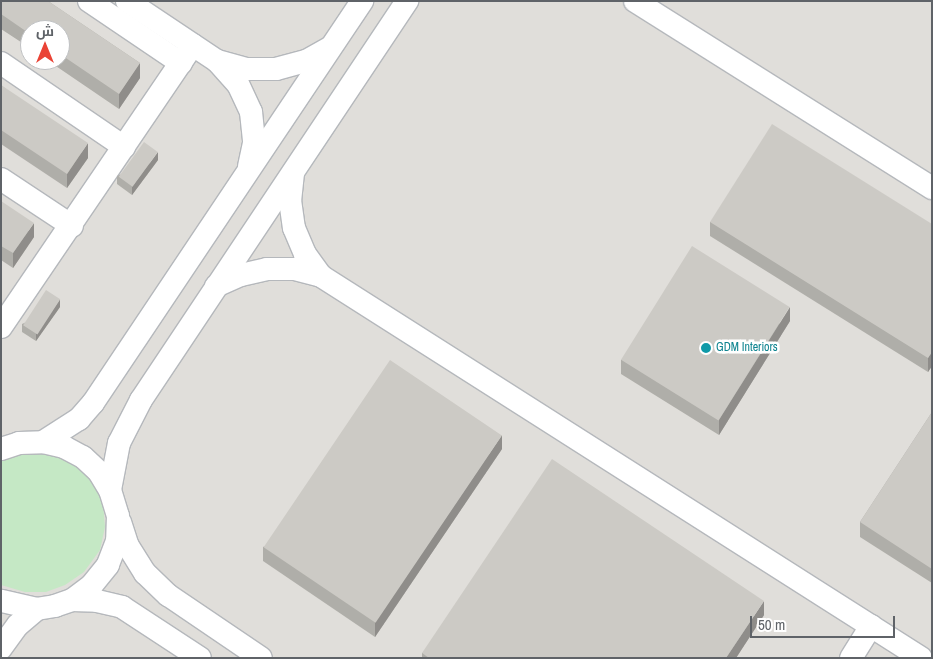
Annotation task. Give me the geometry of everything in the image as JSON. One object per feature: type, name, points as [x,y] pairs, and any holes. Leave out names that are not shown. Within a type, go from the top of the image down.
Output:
[{"type":"street","points":[[89,1],[187,54],[246,69],[276,69],[306,61],[332,47]]},
{"type":"street","points":[[127,1],[187,54]]},
{"type":"street","points":[[43,442],[79,418],[94,403],[362,1]]},
{"type":"street","points":[[110,490],[120,443],[129,420],[216,286],[407,1]]},
{"type":"street","points":[[635,1],[932,188]]},
{"type":"street","points":[[1,327],[9,298],[72,226],[187,54]]},
{"type":"street","points":[[217,61],[238,84],[251,112],[254,143],[247,173]]},
{"type":"street","points":[[1,63],[124,147]]},
{"type":"street","points":[[293,172],[290,200],[294,228],[305,254],[321,276]]},
{"type":"street","points":[[1,178],[72,226]]},
{"type":"street","points":[[216,286],[241,275],[267,269],[295,269],[321,276],[921,658]]},
{"type":"street","points":[[1,449],[19,443],[43,442],[64,447],[83,457],[99,472],[110,490],[128,546],[145,573],[168,595],[261,658]]},
{"type":"street","points":[[72,600],[92,585],[108,565],[116,541],[118,516]]},
{"type":"street","points":[[1,648],[18,625],[37,609],[72,600],[97,600],[122,607],[200,658]]},
{"type":"street","points":[[1,601],[37,609]]},
{"type":"street","points":[[851,658],[871,626]]},
{"type":"shaded area","points":[[1,1],[932,1],[932,658],[1,658]]},
{"type":"green space","points":[[17,451],[53,452],[73,461],[93,479],[103,502],[105,527],[100,550],[84,572],[65,585],[46,592],[25,592],[1,585],[1,458]]},
{"type":"building","points":[[1,1],[48,1],[140,63],[119,94],[70,61],[70,20],[20,20],[20,27],[1,14]]},
{"type":"building","points":[[1,85],[88,143],[67,174],[1,130]]},
{"type":"building","points":[[772,124],[932,224],[932,352],[928,358],[710,222]]},
{"type":"building","points":[[144,142],[158,152],[132,187],[119,177]]},
{"type":"building","points":[[1,201],[34,223],[13,253],[1,246]]},
{"type":"building","name":"GDM Interiors","points":[[692,246],[790,307],[719,421],[621,360]]},
{"type":"building","points":[[46,290],[60,299],[37,334],[23,325]]},
{"type":"building","points":[[390,360],[502,435],[376,623],[264,547]]},
{"type":"building","points":[[932,412],[932,569],[860,522]]},
{"type":"building","points":[[552,459],[764,601],[726,658],[429,658],[422,653]]},
{"type":"place","name":"GDM Interiors","points":[[706,348]]}]
